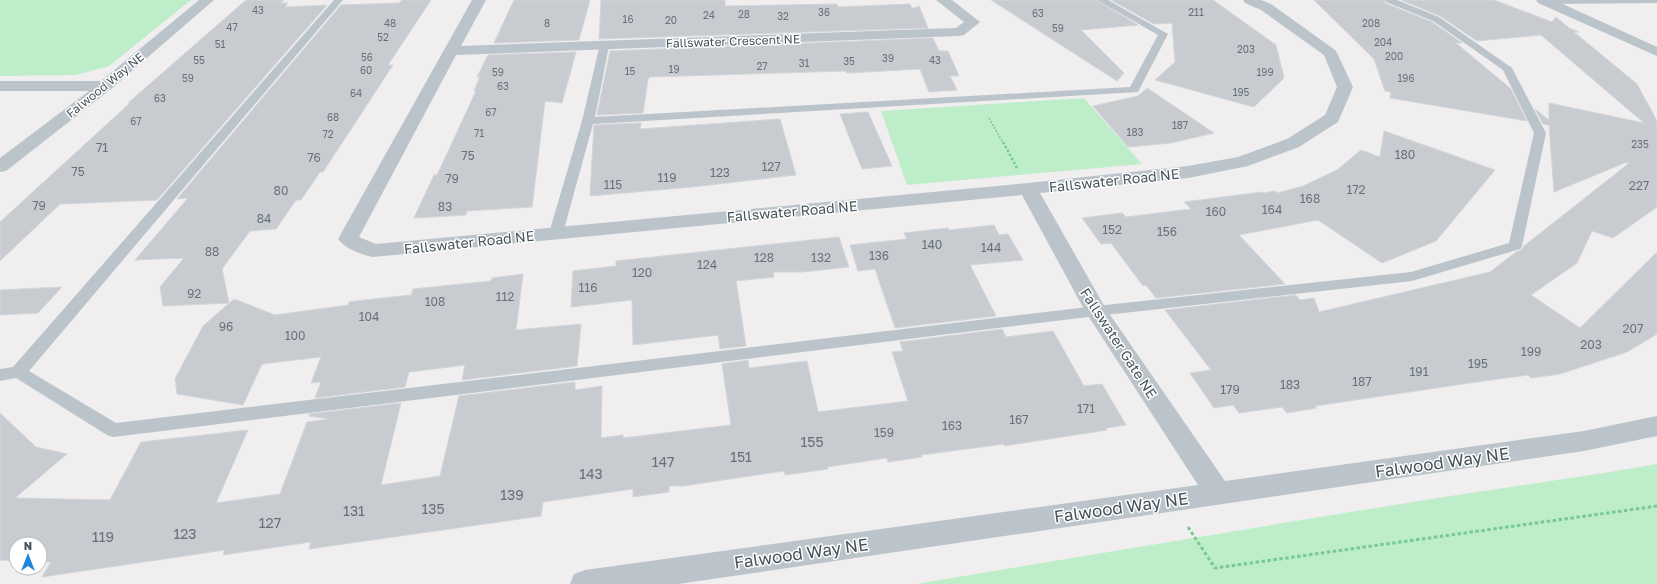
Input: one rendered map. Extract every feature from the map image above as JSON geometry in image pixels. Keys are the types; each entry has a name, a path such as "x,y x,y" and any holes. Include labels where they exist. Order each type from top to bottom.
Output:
{"street":[{"name":"Falwood Way NE","path":"0,167 105,86 208,0"},
{"name":"Fallswater Road NE","path":"479,0 348,239 373,251 1028,189 1188,172 1242,162 1293,143 1332,118 1345,87 1330,53 1266,7 1250,0"},
{"name":"Fallswater Crescent NE","path":"452,51 959,32 973,22 943,0"},
{"path":"1545,1 1657,52"},
{"path":"0,86 105,86"},
{"name":"Fallswater Gate NE","path":"1028,189 1096,311 1218,493"},
{"name":"Falwood Way NE","path":"585,584 1584,441 1657,426"}],"lane":[{"path":"0,375 18,372 339,0"},
{"path":"588,121 1134,90 1163,34 1101,0"},
{"path":"18,372 113,430 1096,311 1412,276 1515,246 1540,133 1507,68 1436,19 1389,0"},
{"path":"1545,1 1657,0"},
{"path":"556,233 588,121 604,46"}],"path":[{"path":"979,99 1028,189"},
{"path":"1170,500 1215,568 1657,506"}],"green space":[{"path":"0,0 191,0 109,66 76,75 0,76"},
{"path":"1084,98 1142,164 907,185 881,111"},
{"path":"1657,464 1657,584 916,584 1356,511"}],"building":[{"path":"246,0 284,0 280,3 288,3 285,7 327,5 157,200 60,204 0,261 0,222 130,103 128,103"},
{"path":"402,0 431,0 388,65 393,65 323,172 320,172 301,200 296,200 276,229 250,231 222,269 229,303 163,306 160,287 184,258 135,260 188,198 177,199 341,5 399,3"},
{"path":"514,0 590,0 579,40 494,43"},
{"path":"601,0 725,0 725,6 837,4 838,7 910,4 912,9 919,6 928,28 599,39"},
{"path":"991,0 1096,0 1138,25 1081,30 1124,73 1117,81"},
{"path":"1111,0 1213,0 1276,45 1284,78 1254,107 1155,80 1175,62 1172,23 1154,24"},
{"path":"1314,0 1384,0 1385,3 1432,22 1462,43 1456,43 1511,89 1527,121 1390,98 1391,92 1385,91 1374,59"},
{"path":"1401,0 1494,0 1552,22 1556,17 1569,28 1579,32 1574,32 1637,84 1657,121 1657,207 1613,238 1592,231 1577,263 1531,295 1580,328 1657,252 1657,334 1627,352 1560,374 1531,378 1528,375 1470,383 1315,406 1317,408 1287,413 1282,407 1239,413 1233,405 1214,408 1190,373 1211,370 1165,310 1296,295 1300,300 1314,298 1319,312 1490,272 1516,252 1521,250 1524,246 1628,164 1627,162 1554,192 1549,125 1543,124 1535,109 1549,120 1549,103 1644,123 1541,35 1477,41 1440,16"},
{"path":"933,38 939,51 948,51 959,76 950,76 957,90 929,92 920,69 847,73 846,71 650,77 648,79 643,113 597,115 610,51"},
{"path":"576,52 562,103 545,101 532,207 467,211 466,215 414,218 434,175 437,175 439,171 476,91 474,91 480,77 477,77 488,55"},
{"path":"1147,88 1214,133 1171,143 1128,147 1093,106 1138,96"},
{"path":"868,112 892,166 862,169 840,114"},
{"path":"780,119 796,175 692,187 590,196 594,125 641,123 640,129"},
{"path":"1384,131 1495,170 1436,241 1382,263 1318,220 1239,235 1285,284 1156,298 1146,285 1143,286 1111,243 1101,244 1082,218 1122,213 1126,217 1191,209 1184,202 1262,192 1275,191 1278,193 1303,186 1337,170 1361,150 1380,157"},
{"path":"994,225 999,235 1008,234 1023,260 970,265 996,316 895,328 875,269 858,271 850,245 907,239 904,233"},
{"path":"839,237 849,267 802,272 773,272 774,277 736,281 746,346 720,349 718,335 633,345 632,300 571,307 573,271 616,266 616,261"},
{"path":"523,274 516,330 581,324 577,366 462,380 465,365 409,372 405,387 315,398 321,382 311,383 321,357 262,364 243,405 177,394 175,379 203,326 234,299 275,315 348,305 349,302 411,295 413,289 491,281 492,278"},
{"path":"62,287 38,313 0,315 0,290"},
{"path":"1002,329 1006,337 1053,331 1084,386 1102,384 1126,425 1106,428 1107,430 1004,446 1004,444 921,455 922,457 888,462 887,458 785,475 784,471 683,486 669,486 669,492 633,497 633,489 543,502 541,516 309,549 311,542 223,555 225,550 42,577 48,576 48,567 51,562 48,562 48,536 8,536 8,560 0,560 0,413 36,447 67,454 15,498 110,500 141,442 248,430 216,503 280,494 307,422 330,419 309,416 309,414 401,403 381,485 440,476 459,396 575,382 575,390 602,386 601,438 623,435 623,438 731,425 722,364 748,360 749,368 807,361 818,412 908,401 892,352 903,351 900,342"}]}
